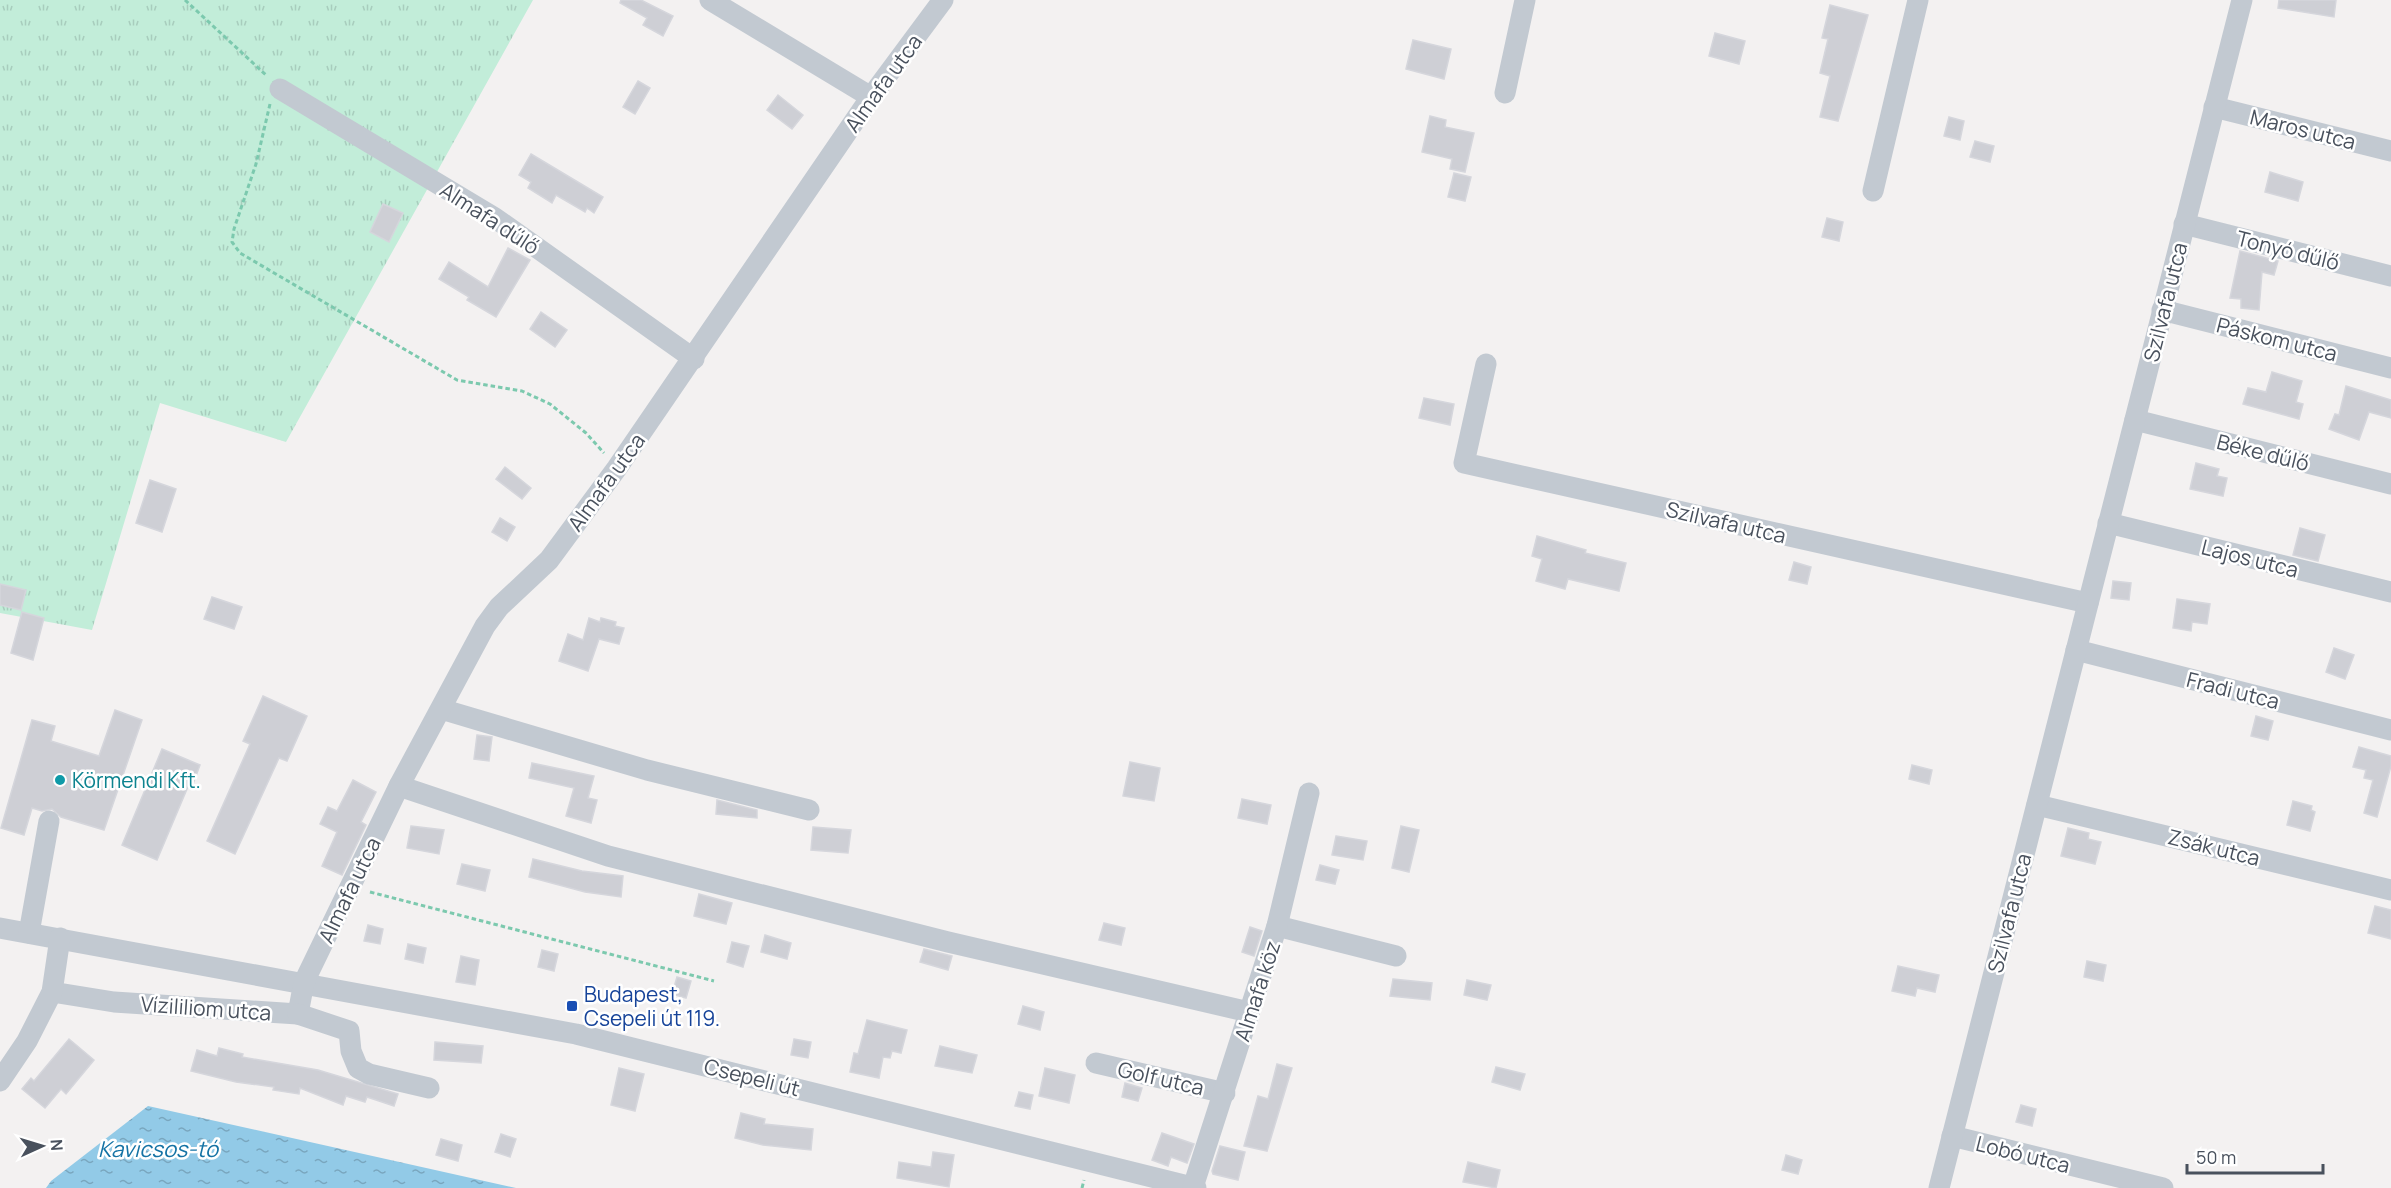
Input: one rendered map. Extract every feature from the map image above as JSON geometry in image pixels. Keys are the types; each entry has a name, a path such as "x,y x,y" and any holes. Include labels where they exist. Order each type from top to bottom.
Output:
{"street":[{"path":"710,0 871,97"},
{"name":"Almafa utca","path":"304,982 399,786 499,607 549,560 617,468 694,359 871,97 943,0"},
{"path":"1505,93 1525,0"},
{"path":"1873,191 1918,0"},
{"name":"Szilvafa utca","path":"1939,1188 2242,0"},
{"name":"Almafa dűlő","path":"280,89 495,218 694,359"},
{"name":"Maros utca","path":"2214,107 2391,150"},
{"name":"Tonyó dűlő","path":"2184,224 2391,276"},
{"name":"Páskom utca","path":"2162,310 2391,368"},
{"name":"Szilvafa utca","path":"1486,364 1464,463 2088,603"},
{"name":"Béke dűlő","path":"2135,420 2391,484"},
{"name":"Lajos utca","path":"2108,523 2391,592"},
{"name":"Fradi utca","path":"2076,650 2391,730"},
{"path":"441,708 647,770 809,810"},
{"path":"399,786 608,856 948,942 1249,1012"},
{"name":"Almafa köz","path":"1194,1188 1277,926 1309,793"},
{"name":"Zsák utca","path":"2037,805 2391,890"},
{"path":"29,933 49,820"},
{"path":"1277,926 1396,956"},
{"name":"Csepeli út","path":"0,928 304,982 576,1034 1194,1188"},
{"path":"0,1082 27,1041 52,992 60,938"},
{"name":"Vízililiom utca","path":"298,1014 304,982"},
{"name":"Vízililiom utca","path":"52,992 114,1002 298,1014 349,1031 351,1051 358,1068 369,1074 429,1088"},
{"name":"Golf utca","path":"1096,1063 1225,1093"},
{"name":"Lobó utca","path":"1952,1137 2163,1188"}],"path":[{"path":"185,0 280,89 267,109 256,164 234,229 232,242 240,253 457,380 522,391 550,404 586,433 617,468"},
{"path":"350,887 714,981"}],"green space":[{"path":"0,0 533,0 286,442 160,403 92,630 0,613"}],"water":[{"name":"Kavicsos-tó","path":"148,1106 516,1188 46,1188 51,1181"}],"building":[{"path":"621,0 641,0 673,16 663,36 643,25 647,18 620,3"},
{"path":"2279,0 2336,0 2334,17 2278,8"},
{"path":"1830,5 1868,15 1838,121 1820,117 1830,76 1820,73 1828,39 1822,38"},
{"path":"1715,33 1745,41 1739,64 1709,56"},
{"path":"1413,40 1451,49 1444,79 1406,69"},
{"path":"638,81 650,88 635,114 623,107"},
{"path":"778,95 803,115 792,129 767,110"},
{"path":"1430,116 1446,120 1445,127 1474,133 1465,172 1450,169 1452,159 1422,152"},
{"path":"1949,117 1964,121 1960,140 1944,136"},
{"path":"1975,141 1994,146 1990,162 1970,157"},
{"path":"531,154 603,197 594,213 587,208 585,212 556,195 552,203 528,188 531,182 519,175"},
{"path":"2270,172 2303,182 2298,201 2265,192"},
{"path":"1454,173 1471,177 1465,201 1448,197"},
{"path":"383,204 403,213 389,242 370,232"},
{"path":"1827,218 1843,222 1839,241 1822,237"},
{"path":"508,248 530,260 496,317 467,300 469,297 439,279 449,262 488,287"},
{"path":"2240,251 2278,261 2274,275 2262,272 2259,310 2241,308 2241,299 2230,298"},
{"path":"541,312 567,330 555,347 530,329"},
{"path":"2272,372 2302,381 2296,402 2303,404 2299,419 2243,404 2248,388 2266,392"},
{"path":"2346,386 2391,400 2391,418 2369,412 2359,440 2329,429 2335,414 2339,415"},
{"path":"1424,398 1454,404 1450,425 1419,418"},
{"path":"2196,463 2219,469 2217,476 2227,478 2223,496 2190,489"},
{"path":"505,467 531,488 522,499 496,479"},
{"path":"150,480 176,489 162,532 136,523"},
{"path":"500,518 515,527 507,541 492,532"},
{"path":"2300,528 2325,535 2318,561 2293,555"},
{"path":"1537,536 1586,550 1585,553 1626,563 1619,591 1568,579 1565,589 1536,581 1542,559 1532,556"},
{"path":"1794,562 1811,567 1807,584 1789,580"},
{"path":"2113,581 2131,583 2129,600 2111,598"},
{"path":"0,584 26,590 21,610 0,605"},
{"path":"212,597 242,607 234,629 204,619"},
{"path":"2177,599 2210,604 2207,624 2192,622 2191,631 2173,628"},
{"path":"22,612 44,618 33,660 11,653"},
{"path":"589,618 600,622 601,618 616,622 615,626 624,628 619,644 599,639 588,671 559,661 568,634 583,640"},
{"path":"2334,648 2354,655 2345,679 2326,672"},
{"path":"263,696 307,716 287,761 279,758 235,854 207,841 250,744 243,741"},
{"path":"115,710 142,720 104,830 61,817 52,809 42,811 32,808 24,835 1,828 32,720 55,726 51,741 99,756"},
{"path":"2256,716 2273,721 2268,740 2251,736"},
{"path":"477,735 492,737 489,761 474,759"},
{"path":"2359,747 2391,756 2391,766 2377,817 2364,813 2373,780 2364,778 2366,770 2353,767"},
{"path":"162,749 200,765 193,784 190,782 157,860 122,845"},
{"path":"1130,762 1160,768 1154,801 1123,796"},
{"path":"532,763 594,776 588,798 597,800 591,823 566,816 574,788 529,778"},
{"path":"1912,765 1932,770 1929,784 1909,779"},
{"path":"353,780 376,792 361,822 366,825 342,875 322,866 337,832 320,824 328,807 337,811"},
{"path":"1242,799 1271,805 1267,824 1238,818"},
{"path":"717,800 757,810 757,818 716,814"},
{"path":"2293,801 2312,806 2311,810 2315,812 2310,831 2287,825"},
{"path":"411,826 444,830 439,854 407,848"},
{"path":"1401,826 1419,830 1409,872 1392,868"},
{"path":"813,827 851,830 848,853 811,850"},
{"path":"2068,828 2089,833 2088,839 2101,842 2095,864 2061,856"},
{"path":"1336,836 1367,841 1363,860 1332,855"},
{"path":"533,859 582,871 623,876 621,897 585,892 529,877"},
{"path":"462,864 490,870 485,891 457,884"},
{"path":"1320,865 1339,870 1335,884 1316,880"},
{"path":"699,894 732,903 726,924 694,916"},
{"path":"2375,906 2391,910 2391,939 2368,933"},
{"path":"1104,923 1125,928 1121,945 1099,940"},
{"path":"368,925 383,929 380,944 364,941"},
{"path":"1250,927 1262,931 1254,956 1242,952"},
{"path":"765,935 791,943 787,959 761,952"},
{"path":"732,942 749,946 743,967 727,962"},
{"path":"408,944 426,948 423,963 405,959"},
{"path":"924,949 952,956 948,970 920,962"},
{"path":"542,950 558,954 554,971 538,967"},
{"path":"461,956 479,960 475,985 456,982"},
{"path":"2087,961 2106,965 2103,981 2084,977"},
{"path":"1898,966 1939,975 1935,992 1917,988 1915,996 1892,991"},
{"path":"677,977 691,981 686,998 672,994"},
{"path":"1393,979 1432,983 1430,1000 1390,996"},
{"path":"1467,980 1491,985 1487,1000 1464,995"},
{"path":"1023,1006 1044,1012 1040,1030 1018,1024"},
{"path":"867,1020 907,1030 901,1053 892,1051 890,1058 883,1057 879,1078 850,1072 854,1053 858,1054"},
{"path":"69,1039 94,1060 66,1094 61,1089 45,1108 22,1089 31,1078 34,1081"},
{"path":"794,1039 811,1042 808,1058 791,1055"},
{"path":"435,1042 483,1046 481,1063 434,1060"},
{"path":"940,1046 977,1055 972,1073 935,1066"},
{"path":"219,1048 243,1054 242,1057 318,1070 398,1094 394,1106 367,1097 365,1102 346,1096 343,1105 300,1088 299,1094 273,1090 274,1087 236,1082 191,1071 197,1050 217,1056"},
{"path":"1277,1064 1292,1068 1267,1151 1244,1146 1258,1096 1268,1099"},
{"path":"1496,1067 1525,1074 1520,1090 1492,1082"},
{"path":"619,1068 644,1074 635,1111 611,1105"},
{"path":"1045,1068 1075,1075 1069,1103 1039,1096"},
{"path":"1125,1083 1142,1088 1138,1101 1122,1097"},
{"path":"1019,1092 1033,1095 1030,1109 1015,1106"},
{"path":"2021,1105 2036,1109 2032,1126 2016,1122"},
{"path":"741,1113 765,1119 764,1124 813,1129 811,1150 763,1145 735,1138"},
{"path":"1162,1133 1194,1144 1187,1163 1171,1157 1168,1166 1152,1160"},
{"path":"501,1134 516,1139 510,1157 495,1152"},
{"path":"441,1139 462,1145 458,1161 436,1155"},
{"path":"1220,1146 1245,1152 1238,1180 1213,1174"},
{"path":"933,1152 954,1155 949,1187 897,1178 899,1162 931,1167"},
{"path":"1786,1155 1802,1160 1798,1174 1782,1170"},
{"path":"1468,1162 1500,1170 1496,1188 1463,1182"}],"place":[{"name":"Körmendi Kft.","path":"60,780"},
{"name":"Budapest, Csepeli út 119.","path":"572,1006"}]}
